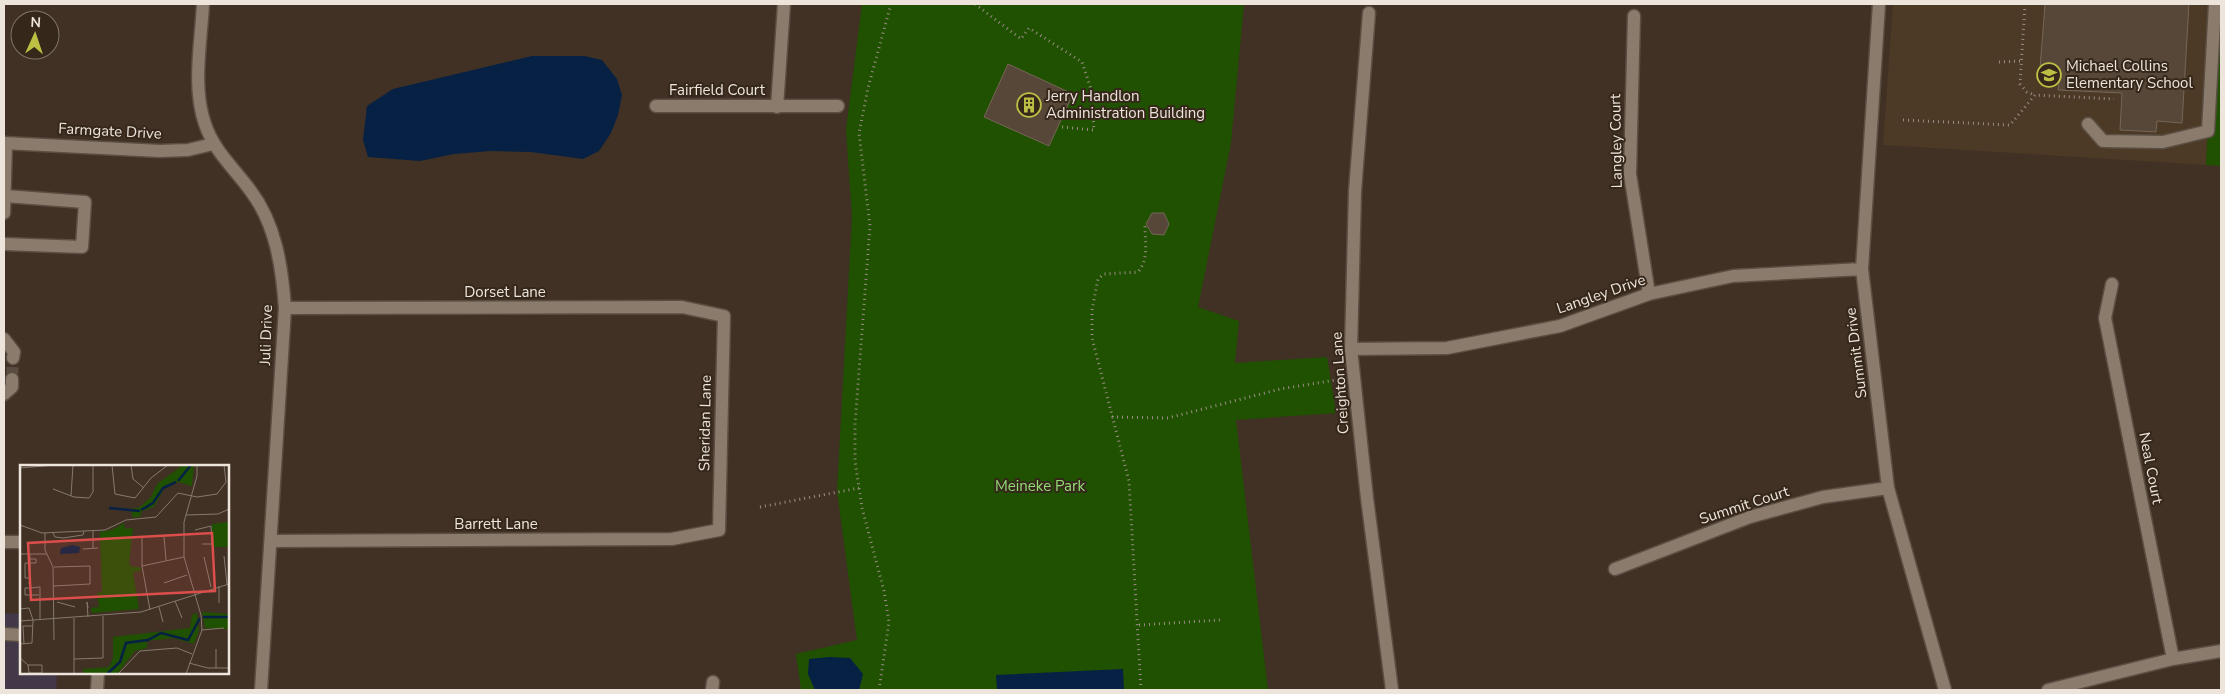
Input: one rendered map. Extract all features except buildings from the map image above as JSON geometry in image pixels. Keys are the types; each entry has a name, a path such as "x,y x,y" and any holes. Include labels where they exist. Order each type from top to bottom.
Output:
{"street":[{"name":"Juli Drive","path":"203,4 198,97 213,144 252,192 268,220 277,248 285,308 261,690"},
{"name":"Fairfield Court","path":"777,107 784,4"},
{"name":"Summit Drive","path":"1879,4 1862,270 1888,488 1946,690"},
{"path":"2088,124 2103,141 2163,142 2208,132 2215,4"},
{"name":"Creighton Lane","path":"1369,13 1355,191 1351,349 1367,498 1392,690"},
{"name":"Langley Court","path":"1634,16 1630,174 1649,294"},
{"name":"Fairfield Court","path":"656,106 838,106"},
{"name":"Farmgate Drive","path":"5,143 160,151 188,150 213,144"},
{"path":"4,213 5,143"},
{"path":"4,244 82,247 85,202 5,196"},
{"name":"Langley Drive","path":"1351,349 1447,348 1560,326 1649,294 1733,276 1862,270"},
{"name":"Neal Court","path":"2112,284 2105,318 2173,659"},
{"name":"Dorset Lane","path":"285,308 682,307 724,316"},
{"name":"Sheridan Lane","path":"719,530 724,316"},
{"path":"4,339 14,352 13,358"},
{"path":"4,394 12,387 12,379"},
{"name":"Summit Court","path":"1615,568 1750,517 1823,497 1888,488"},
{"name":"Barrett Lane","path":"271,541 672,539 719,530"},
{"path":"4,542 20,542"},
{"path":"4,634 20,635"},
{"path":"2048,690 2173,659 2221,651"},
{"path":"97,690 98,674"}],"path":[{"path":"879,690 890,622 884,590 862,508 855,461 855,424 870,226 859,133 868,88 891,4"},
{"path":"975,4 1021,39 1029,28 1082,62 1091,89 1094,130 1062,127"},
{"path":"2025,4 2020,84 2027,92 2035,95 2114,98"},
{"path":"1999,62 2021,61"},
{"path":"1903,120 2010,125 2035,95"},
{"path":"1141,690 1139,625 1129,480 1092,338 1092,310 1098,279 1104,274 1138,272 1144,265 1146,250 1145,226"},
{"path":"1112,417 1168,418 1280,389 1336,380"},
{"path":"760,508 859,488"},
{"path":"1139,625 1220,620"}],"shaded area":[{"name":"Michael Collins Elementary School","path":"1893,4 2214,4 2206,165 1883,145"},
{"path":"4,613 20,614 20,674 57,674 56,690 4,690"}],"green space":[{"name":"Meineke Park","path":"862,4 1244,4 1231,143 1198,307 1239,321 1235,363 1327,357 1336,413 1236,420 1268,690 801,690 796,654 857,640 837,491 852,217 846,130"},
{"path":"2214,4 2221,4 2221,166 2206,165"}],"water":[{"path":"532,56 584,56 602,60 617,79 622,95 618,115 611,133 599,151 583,159 531,152 490,151 454,154 420,161 368,157 363,140 367,106 393,89"},
{"path":"829,657 850,658 863,674 859,690 815,690 808,674 809,659"},
{"path":"1123,669 1124,690 997,690 996,675"}],"tunnel":[{"path":"12,379 13,358"}],"place":[{"name":"Michael Collins Elementary School","path":"2049,75"},
{"name":"Jerry Handlon Administration Building","path":"1029,105"}]}
